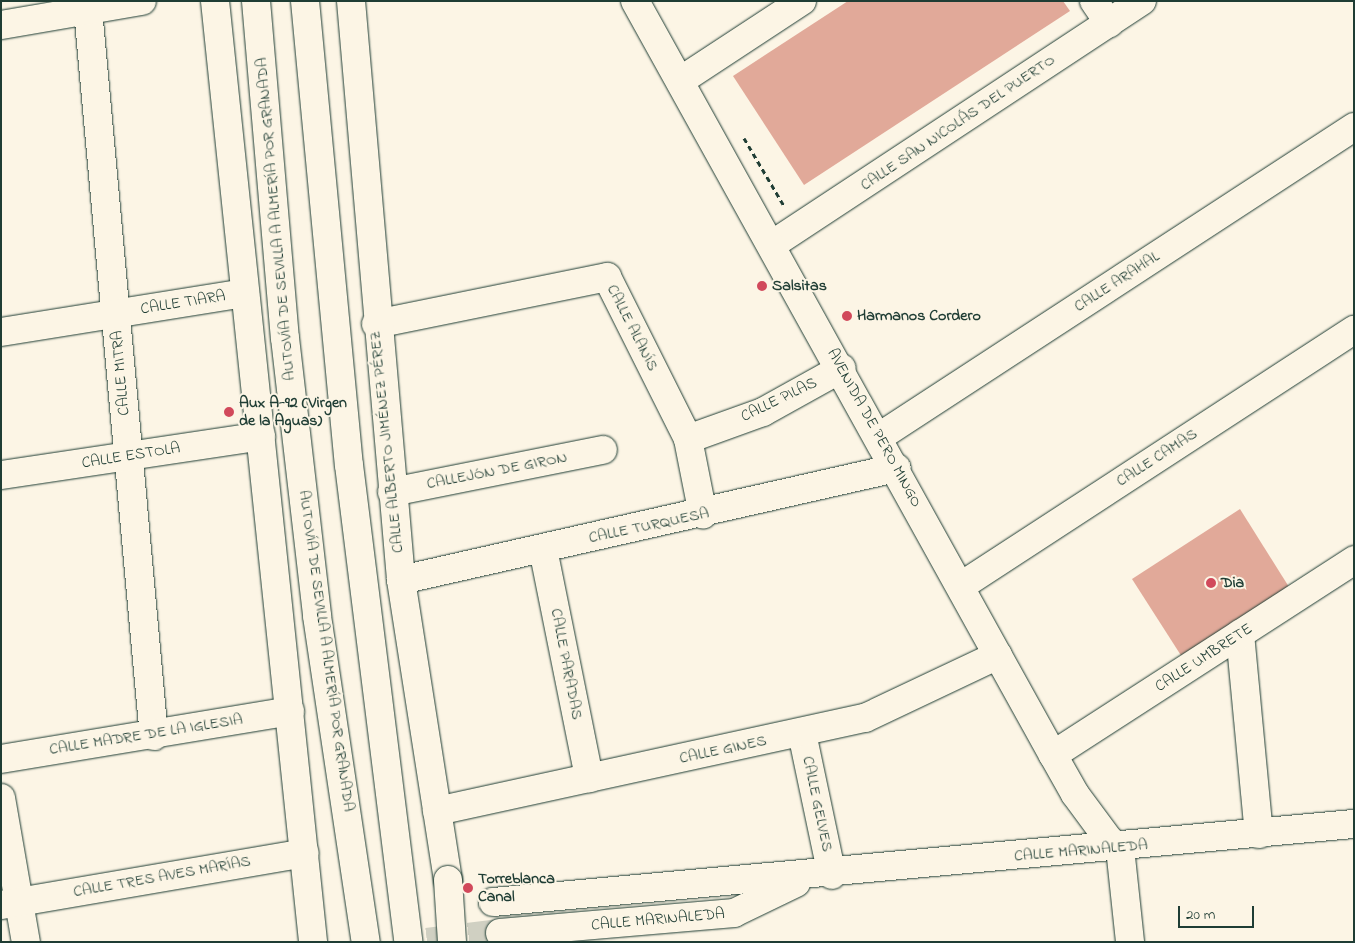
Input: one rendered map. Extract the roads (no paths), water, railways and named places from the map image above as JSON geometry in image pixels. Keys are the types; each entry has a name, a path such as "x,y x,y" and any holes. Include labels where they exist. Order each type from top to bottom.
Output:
{"main road":[{"path":"1,25 142,1"},
{"path":"215,1 313,942"},
{"name":"AUTOVÍA DE SEVILLA A ALMERÍA POR GRANADA","path":"256,1 285,338 317,616 360,887 366,942"},
{"path":"305,1 350,465 408,942"},
{"name":"CALLE ALBERTO JIMÉNEZ PÉREZ","path":"351,1 376,324 401,580 448,880 452,942"},
{"name":"AVENIDA DE PERO MINGO","path":"635,1 842,368 1052,755 1075,794 1109,840 1120,848"},
{"path":"680,81 802,1"},
{"name":"CALLE SAN NICOLÁS DEL PUERTO","path":"773,244 1102,12 1142,1"},
{"name":"CALLE MITRA","path":"88,10 154,736"},
{"name":"CALLE ARAHAL","path":"879,437 1354,127"},
{"name":"CALLE ALANÍS","path":"376,324 606,278 688,439 703,515"},
{"name":"CALLE TIARA","path":"1,332 245,293"},
{"name":"CALLE CAMAS","path":"960,586 1354,330"},
{"name":"CALLE PILAS","path":"688,439 763,412 842,368"},
{"name":"CALLE ESTOLA","path":"1,475 261,436"},
{"name":"CALLEJÓN DE GIRON","path":"392,492 603,450"},
{"name":"CALLE TURQUESA","path":"401,580 703,515 896,468"},
{"name":"CALLE PARADAS","path":"543,549 589,778"},
{"name":"CALLE UMBRETE","path":"1052,755 1354,560"},
{"path":"1240,634 1259,834"},
{"name":"CALLE GINES","path":"437,811 802,734 865,718 998,655"},
{"name":"CALLE MADRE DE LA IGLESIA","path":"1,758 154,736 290,711"},
{"name":"CALLE GELVES","path":"802,734 820,876"},
{"path":"1,798 10,903 26,942"},
{"name":"CALLE MARINALEDA","path":"493,902 820,876 1354,824"},
{"path":"1120,848 1130,942"},
{"name":"CALLE TRES AVES MARÍAS","path":"10,903 305,853"},
{"name":"CALLE MARINALEDA","path":"500,933 734,913 820,876"}],"tunnel":[{"path":"427,942 500,933"}],"place":[{"name":"Salsitas","path":"762,286"},
{"name":"Harmanos Cordero","path":"847,316"},
{"name":"Aux A-92 (Virgen de la Aguas)","path":"229,412"},
{"name":"Dia","path":"1211,583"},
{"name":"Torreblanca Canal","path":"468,888"}]}
